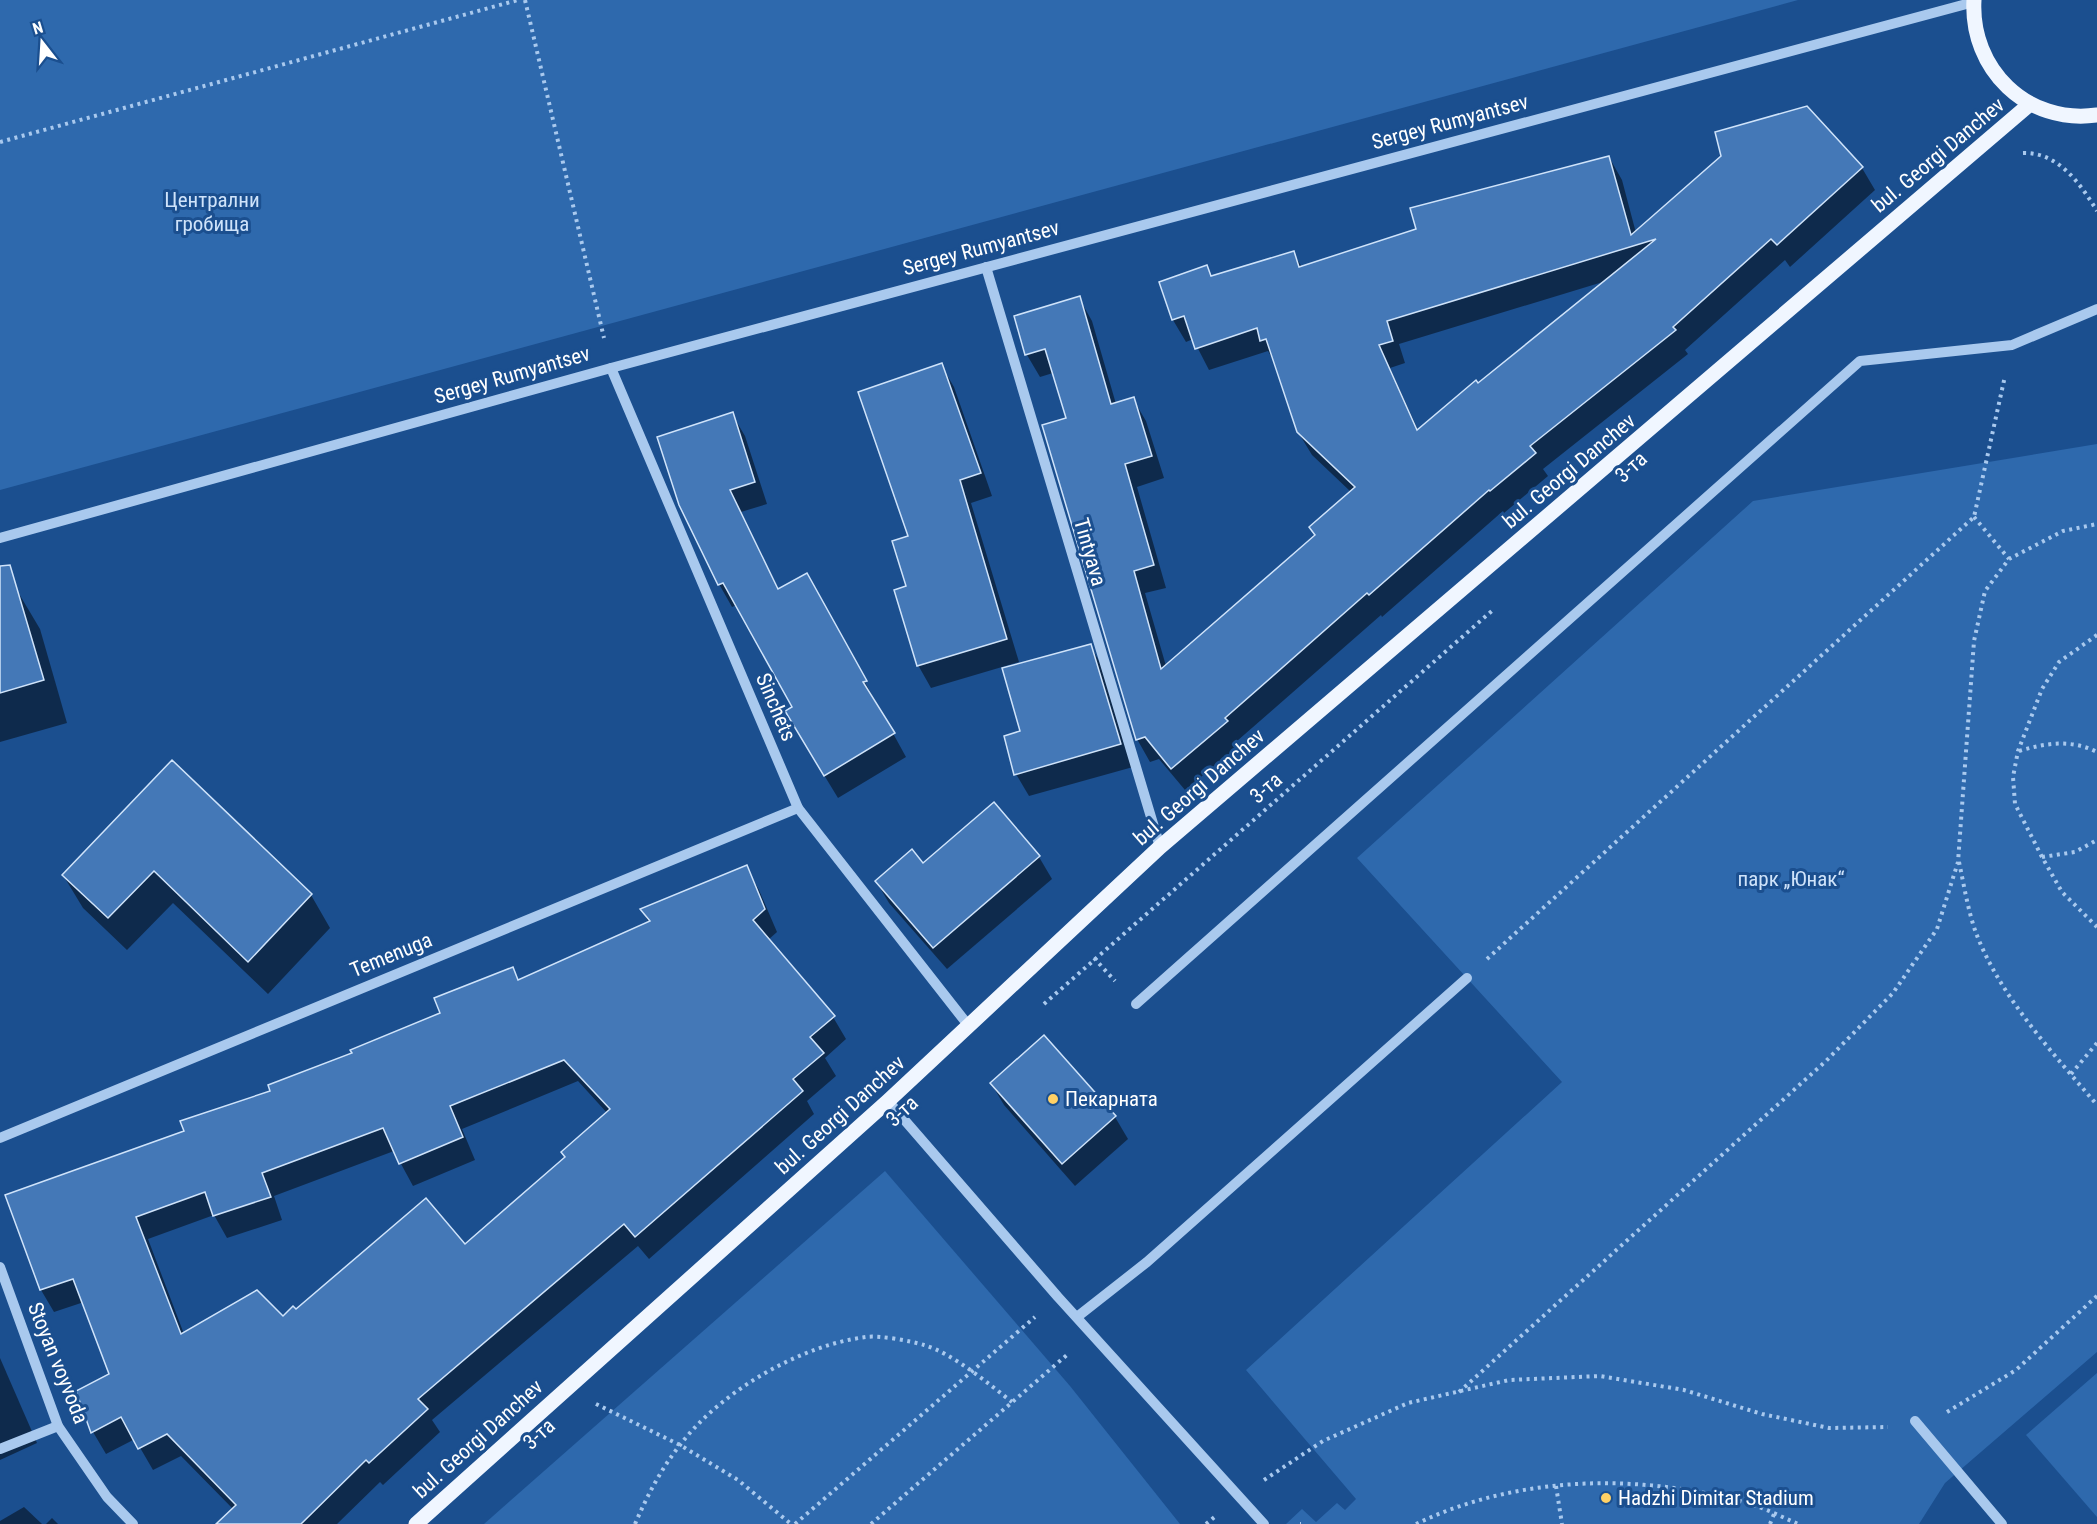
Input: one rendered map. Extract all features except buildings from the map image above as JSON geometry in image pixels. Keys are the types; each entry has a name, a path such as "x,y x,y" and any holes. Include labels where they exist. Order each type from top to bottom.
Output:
{"main road":[{"path":"1974,1 1977,37 1991,70 2002,83 2030,105 2059,115 2097,115"},
{"name":"bul. Georgi Danchev","path":"416,1524 888,1101 968,1024 1160,848 2030,105"}],"street":[{"name":"Sergey Rumyantsev","path":"0,538 611,368 1974,1"},
{"name":"Tintyava","path":"986,267 1160,848"},
{"path":"1136,1004 1860,362 2012,345 2097,309"},
{"name":"Sinchets","path":"611,368 798,808 968,1024"},
{"name":"Temenuga","path":"0,1138 798,808"},
{"path":"1077,1317 1147,1262 1467,978"},
{"path":"888,1101 1058,1297 1264,1524"},
{"name":"Stoyan voyvoda","path":"0,1267 58,1426 107,1497 133,1524"},
{"path":"1915,1422 2002,1524"},
{"path":"0,1449 58,1426"}],"path":[{"path":"0,142 518,0"},
{"path":"525,0 611,368"},
{"path":"2015,153 2034,153 2062,165 2086,193 2097,211"},
{"path":"1467,978 1974,517 2012,345"},
{"path":"1974,517 2009,560"},
{"path":"1459,1392 1826,1061 1893,993 1937,929 1958,862 1974,641 1984,591 2009,560 2063,531 2097,524"},
{"name":"3-та","path":"1036,1010 1500,603"},
{"path":"2097,635 2059,662 2042,689 2018,751 2013,777 2015,804 2042,857 2062,892 2097,927"},
{"path":"2018,751 2045,743 2066,743 2085,746 2097,752"},
{"path":"2042,857 2075,852 2097,840"},
{"path":"1958,862 1976,932 1997,977 2097,1105"},
{"path":"1069,931 1136,1004"},
{"path":"2071,1074 2097,1043"},
{"path":"1238,1496 1323,1442 1408,1403 1509,1380 1600,1376 1684,1390 1762,1414 1829,1428 1887,1428 1915,1422 1945,1413 2016,1370 2097,1296"},
{"path":"565,1390 680,1444 738,1480 793,1524 1058,1297"},
{"path":"871,1524 1091,1334"},
{"path":"634,1524 649,1490 680,1444 703,1419 752,1380 814,1349 867,1336 926,1345 973,1371 1012,1402"},
{"path":"595,1404 604,1396"},
{"path":"1416,1524 1483,1498 1536,1487 1605,1483 1684,1489 1749,1504 1798,1524"},
{"path":"1556,1486 1562,1524"},
{"path":"1770,1524 1774,1514"}],"green space":[{"name":"Централни гробища","path":"0,0 1798,0 0,490"},
{"name":"парк „Юнак“","path":"2097,444 2097,1352 1945,1483 1919,1524 1286,1524 1302,1509 1316,1522 1337,1503 1345,1510 1356,1499 1246,1370 1562,1082 1357,858 1753,501"},
{"path":"885,1171 1070,1386 1180,1524 484,1524"},
{"path":"2097,1373 2097,1517 2026,1435"}],"place":[{"name":"Пекарната","path":"1053,1099"},
{"name":"Hadzhi Dimitar Stadium","path":"1606,1498"}]}
